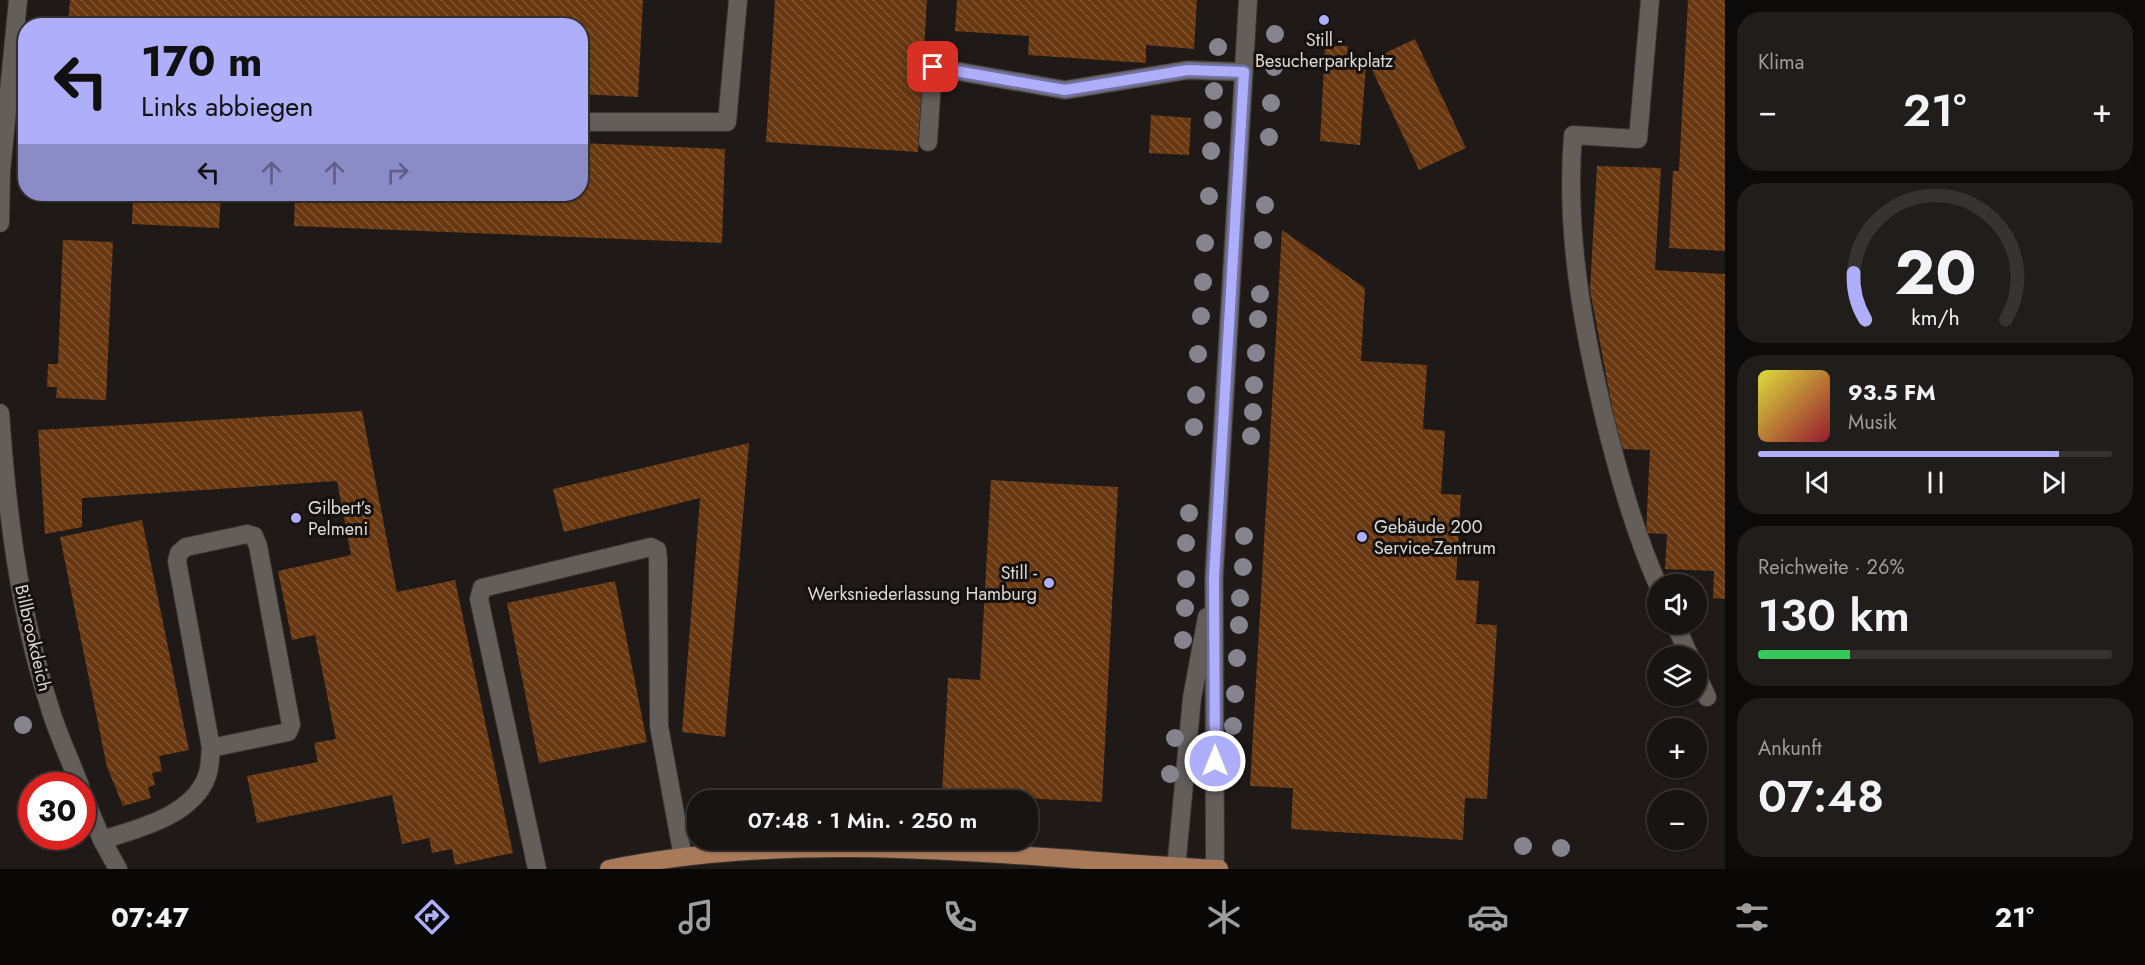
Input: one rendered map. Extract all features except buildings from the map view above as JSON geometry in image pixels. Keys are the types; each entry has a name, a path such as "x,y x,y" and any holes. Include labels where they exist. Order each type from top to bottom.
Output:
{"main road":[{"path":"609,869 683,857 784,849 873,849 1216,869"}],"street":[{"path":"0,223 18,75 18,0"},
{"path":"588,122 727,122 738,0"},
{"path":"1216,869 1214,577 1248,0"},
{"path":"1650,0 1638,139 1573,135 1571,164 1578,289 1590,357 1622,488 1654,574"},
{"path":"928,142 933,67 1065,90 1188,70 1244,72"},
{"name":"Billbrookdeich","path":"0,413 5,490 15,563 33,649 50,708 75,772"},
{"path":"102,840 149,825 189,802 207,777 211,748 177,561 179,553 186,547 247,534 254,536 258,546 291,725 288,732 211,748"},
{"path":"537,869 479,599 482,588 651,547 657,550 658,559 659,726 683,857"},
{"path":"1176,868 1192,698 1214,577"},
{"path":"96,826 118,869"}],"place":[{"name":"Still - Besucherparkplatz","path":"1324,20"},
{"name":"Gilbert’s Pelmeni","path":"296,518"},
{"name":"Gebäude 200 Service-Zentrum","path":"1362,537"},
{"name":"Still - Werksniederlassung Hamburg","path":"1049,583"}],"route":[{"path":"933,67 1065,90 1188,70 1244,72 1222,481 1214,577 1215,761"}]}
